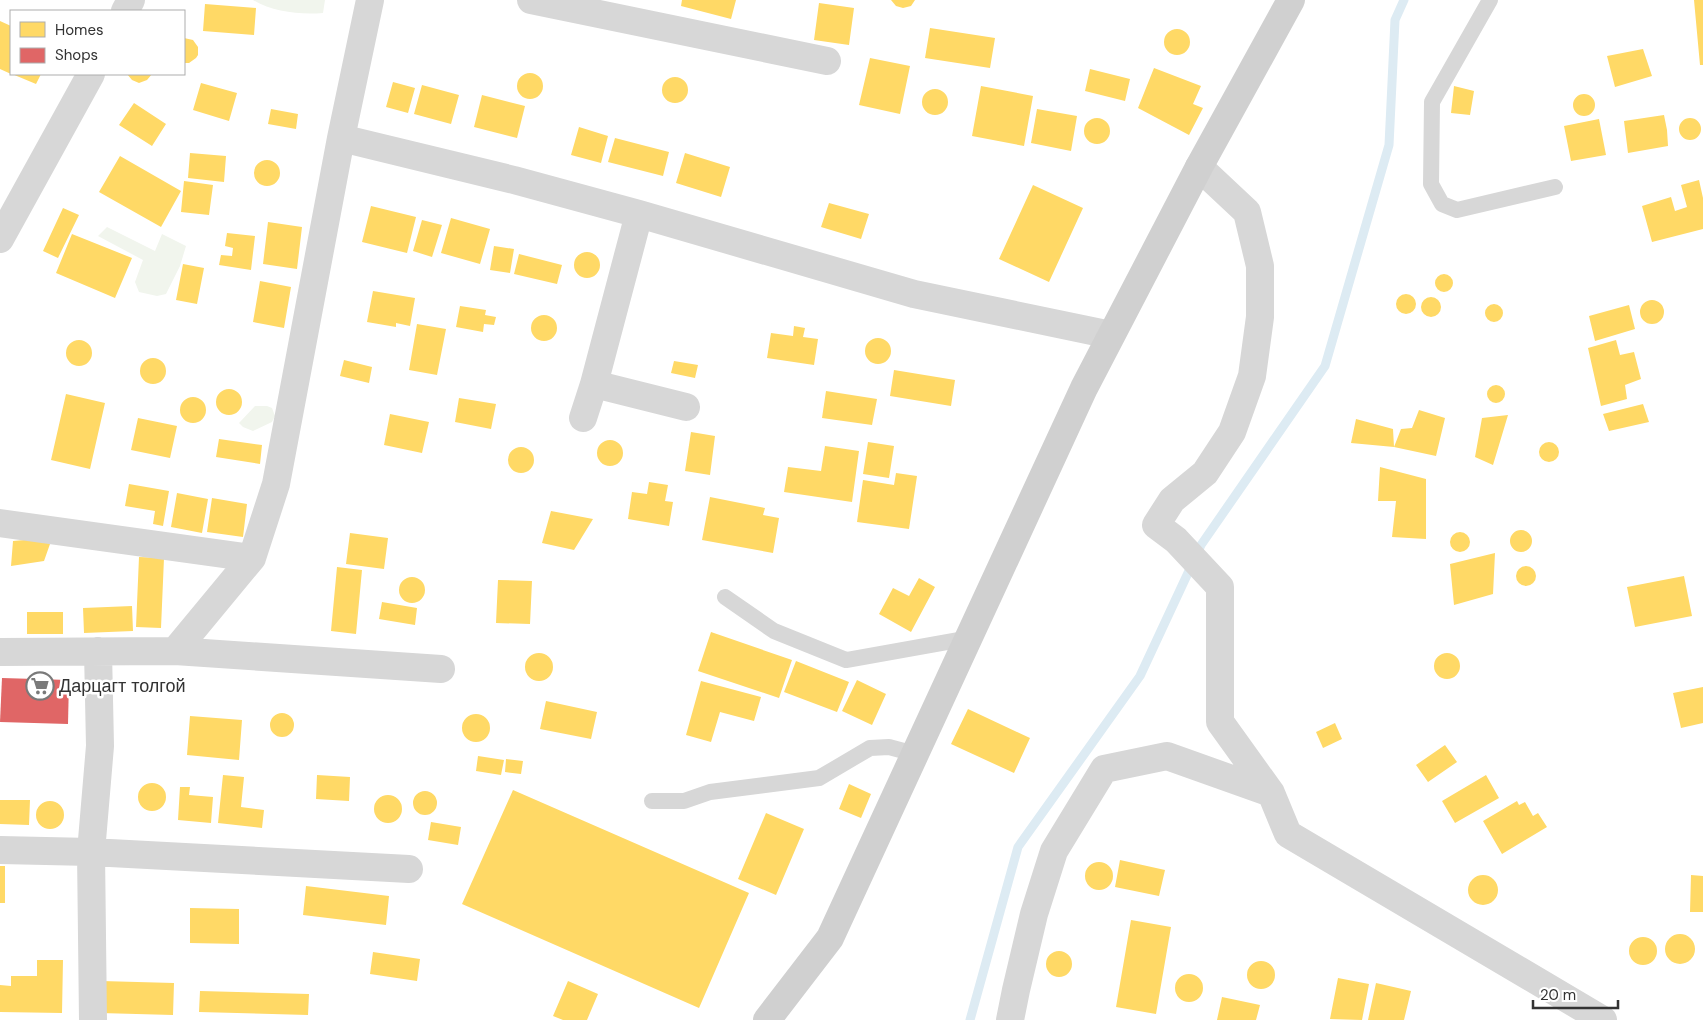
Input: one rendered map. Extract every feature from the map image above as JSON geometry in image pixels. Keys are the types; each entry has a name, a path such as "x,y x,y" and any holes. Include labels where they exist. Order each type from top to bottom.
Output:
{"street":[{"path":"175,650 252,558 276,484 341,138 370,0"},
{"path":"531,0 826,61"},
{"path":"766,1020 830,938 1084,388 1200,167 1291,0"},
{"path":"0,239 90,75"},
{"path":"341,138 514,180 639,214 914,294 1111,334"},
{"path":"1200,167 1247,212 1260,266 1260,317 1252,376 1232,432 1205,473 1172,500 1156,525 1176,540 1220,587 1220,722 1271,793 1288,834 1603,1020"},
{"path":"583,418 594,384 639,214"},
{"path":"594,384 686,407"},
{"path":"0,523 252,558"},
{"path":"0,652 175,650 441,669"},
{"path":"93,1020 91,852 100,746 98,651"},
{"path":"1010,1020 1034,914 1054,851 1104,769 1167,756 1271,793"},
{"path":"0,850 91,852 409,869"}],"lane":[{"path":"1490,0 1432,102 1431,184 1442,204 1457,210 1555,187"},
{"path":"725,596 774,631 846,660 969,638"},
{"path":"652,801 684,801 710,792 820,778 870,748 888,747 915,754"}],"shaded area":[{"path":"253,0 325,0 323,13 314,14 278,10"},
{"path":"107,227 155,251 162,234 186,246 180,266 166,294 157,296 139,292 135,282 143,260 98,236"},
{"path":"255,406 272,408 275,416 272,422 253,431 239,423"}],"building: Homes":[{"path":"682,0 736,0 731,19 681,6"},
{"path":"891,0 915,0 911,6 903,8 896,6"},
{"path":"1694,0 1703,0 1703,65 1700,65"},
{"path":"819,3 854,8 849,45 814,40"},
{"path":"205,4 256,8 254,35 203,31"},
{"path":"0,21 10,26 10,74 0,69"},
{"path":"930,28 995,38 990,68 925,58"},
{"path":"1177,29 1186,33 1190,42 1186,51 1177,55 1168,51 1164,42 1168,33"},
{"path":"185,38 193,40 198,47 198,55 189,63 185,63"},
{"path":"1643,49 1652,76 1615,87 1607,56"},
{"path":"870,58 910,66 900,114 859,105"},
{"path":"1154,68 1201,86 1193,104 1203,108 1189,135 1138,108"},
{"path":"1090,69 1130,79 1125,101 1085,91"},
{"path":"530,73 539,77 543,86 539,95 530,99 521,95 517,86 521,77"},
{"path":"14,75 40,75 36,84"},
{"path":"128,75 151,75 147,80 139,83 132,80"},
{"path":"675,77 684,81 688,90 684,99 675,103 666,99 662,90 666,81"},
{"path":"393,82 415,88 408,113 386,107"},
{"path":"201,83 237,93 229,121 193,110"},
{"path":"422,85 459,95 451,124 414,114"},
{"path":"981,86 1033,96 1024,146 972,136"},
{"path":"1454,86 1474,91 1470,115 1451,113"},
{"path":"935,89 944,93 948,102 944,111 935,115 926,111 922,102 926,93"},
{"path":"1580,94 1588,94 1595,101 1595,109 1588,116 1580,116 1573,109 1573,101"},
{"path":"482,95 525,106 517,138 474,127"},
{"path":"134,103 166,124 152,146 119,125"},
{"path":"271,109 298,114 296,129 268,124"},
{"path":"1037,109 1077,116 1071,151 1031,143"},
{"path":"1664,115 1668,146 1628,153 1624,121"},
{"path":"1097,118 1106,122 1110,131 1106,140 1097,144 1088,140 1084,131 1088,122"},
{"path":"1690,118 1698,121 1701,129 1698,137 1690,140 1682,137 1679,129 1682,121"},
{"path":"1599,119 1606,155 1571,161 1564,126"},
{"path":"579,127 608,136 601,163 571,155"},
{"path":"615,138 669,152 663,176 608,162"},
{"path":"190,153 226,156 224,182 188,178"},
{"path":"685,153 730,167 721,197 676,183"},
{"path":"120,156 181,191 161,227 99,192"},
{"path":"267,160 276,164 280,173 276,182 267,186 258,182 254,173 258,164"},
{"path":"1699,180 1703,198 1703,229 1652,242 1642,206 1671,197 1675,211 1687,207 1681,185"},
{"path":"184,181 213,185 209,215 181,212"},
{"path":"1033,185 1083,208 1049,282 999,259"},
{"path":"829,203 869,214 861,239 821,227"},
{"path":"371,206 416,217 407,253 362,242"},
{"path":"63,208 79,215 58,258 43,251"},
{"path":"451,218 490,229 480,264 441,253"},
{"path":"422,220 442,225 432,257 413,251"},
{"path":"268,222 302,227 297,269 263,264"},
{"path":"227,233 255,236 251,270 219,265 221,255 232,256 233,248 225,246"},
{"path":"72,234 132,258 115,298 56,273"},
{"path":"494,246 514,249 510,273 490,270"},
{"path":"587,252 596,256 600,265 596,274 587,278 578,274 574,265 578,256"},
{"path":"519,254 562,265 557,284 514,274"},
{"path":"183,264 204,268 197,304 176,300"},
{"path":"1440,274 1448,274 1453,279 1451,290 1440,292 1435,287 1435,279"},
{"path":"260,281 291,287 284,328 253,322"},
{"path":"373,291 415,298 410,326 396,323 396,327 367,322"},
{"path":"1402,294 1410,294 1416,300 1416,308 1410,314 1402,314 1396,308 1396,300"},
{"path":"1431,297 1438,300 1441,307 1438,314 1431,317 1424,314 1421,307 1424,300"},
{"path":"1652,300 1657,301 1663,307 1663,317 1657,323 1652,324 1647,323 1641,317 1640,312 1641,307 1647,301"},
{"path":"1490,304 1498,304 1503,309 1501,320 1490,322 1485,317 1485,309"},
{"path":"1629,305 1635,329 1595,341 1589,316"},
{"path":"460,306 486,310 485,315 496,317 494,325 484,324 483,332 456,327"},
{"path":"544,315 553,319 557,328 553,337 544,341 535,337 531,328 535,319"},
{"path":"417,324 446,329 437,375 409,370"},
{"path":"794,326 805,328 803,337 818,339 814,365 767,358 771,333 793,336"},
{"path":"878,338 887,342 891,351 887,360 878,364 869,360 865,351 869,342"},
{"path":"79,340 88,344 92,353 88,362 79,366 70,362 66,353 70,344"},
{"path":"1616,340 1620,355 1634,352 1641,379 1625,385 1627,399 1601,406 1588,348"},
{"path":"153,358 162,362 166,371 162,380 153,384 144,380 140,371 144,362"},
{"path":"344,360 372,367 369,383 340,376"},
{"path":"674,361 698,365 695,378 671,373"},
{"path":"894,370 955,380 951,406 890,396"},
{"path":"1496,385 1502,388 1505,394 1502,400 1496,403 1490,400 1487,394 1490,388"},
{"path":"229,389 238,393 242,402 238,411 229,415 220,411 216,402 220,393"},
{"path":"826,391 877,399 872,425 822,418"},
{"path":"66,394 105,403 90,469 51,460"},
{"path":"193,397 202,401 206,410 202,419 193,423 184,419 180,410 184,401"},
{"path":"459,398 496,404 491,429 455,422"},
{"path":"1643,404 1649,422 1609,431 1603,414"},
{"path":"1419,410 1445,418 1436,456 1394,447 1401,429 1412,428"},
{"path":"390,414 429,422 422,453 384,445"},
{"path":"1508,415 1493,465 1475,457 1482,418"},
{"path":"138,418 177,426 170,458 131,450"},
{"path":"1356,419 1393,429 1394,447 1351,443"},
{"path":"691,432 715,436 710,475 685,471"},
{"path":"219,439 262,445 260,464 216,457"},
{"path":"610,440 619,444 623,453 619,462 610,466 601,462 597,453 601,444"},
{"path":"868,442 894,446 889,478 863,474"},
{"path":"1545,442 1553,442 1559,448 1559,456 1553,462 1545,462 1539,456 1539,448"},
{"path":"825,446 859,451 852,502 784,492 788,467 821,471"},
{"path":"521,447 530,451 534,460 530,469 521,473 512,469 508,460 512,451"},
{"path":"1380,467 1426,479 1426,539 1392,537 1396,501 1378,501"},
{"path":"896,473 917,476 909,529 857,522 863,480 894,485"},
{"path":"649,482 668,485 665,501 673,502 669,526 628,519 632,492 647,494"},
{"path":"129,484 169,491 163,526 153,524 155,511 125,506"},
{"path":"177,493 208,499 202,533 171,527"},
{"path":"710,497 765,508 763,515 779,518 773,553 702,540"},
{"path":"212,498 247,504 243,537 207,532"},
{"path":"551,511 593,519 574,550 542,543"},
{"path":"1521,530 1531,537 1532,541 1525,551 1521,552 1511,545 1510,541 1517,531"},
{"path":"1460,532 1467,535 1470,542 1467,549 1460,552 1453,549 1450,542 1453,535"},
{"path":"350,533 388,538 384,569 346,564"},
{"path":"47,538 50,544 44,561 11,566 13,541"},
{"path":"1495,553 1493,594 1454,605 1450,564"},
{"path":"139,557 164,558 161,628 136,627"},
{"path":"1526,566 1533,569 1536,576 1533,583 1526,586 1519,583 1516,576 1519,569"},
{"path":"337,567 362,570 356,634 331,631"},
{"path":"1684,576 1692,616 1635,627 1627,587"},
{"path":"412,577 421,581 425,590 421,599 412,603 403,599 399,590 403,581"},
{"path":"919,578 935,587 911,632 879,614 893,588 909,596"},
{"path":"498,580 532,581 530,624 496,623"},
{"path":"382,602 417,608 415,625 379,619"},
{"path":"132,606 133,631 84,633 83,608"},
{"path":"27,612 63,612 63,634 27,634"},
{"path":"711,632 792,660 779,698 698,671"},
{"path":"539,653 549,657 553,667 549,677 539,681 529,677 525,667 529,657"},
{"path":"1447,653 1456,657 1460,666 1456,675 1447,679 1438,675 1434,666 1438,657"},
{"path":"796,661 849,682 837,712 784,692"},
{"path":"857,680 886,694 872,725 842,711"},
{"path":"701,681 761,697 754,721 720,712 711,742 686,735"},
{"path":"1703,687 1703,723 1681,728 1673,693"},
{"path":"546,701 597,712 591,739 540,729"},
{"path":"968,709 1030,738 1014,773 951,744"},
{"path":"282,713 287,714 293,720 293,730 287,736 282,737 277,736 271,730 270,725 271,720 277,714"},
{"path":"476,714 486,718 490,728 486,738 476,742 466,738 462,728 466,718"},
{"path":"190,716 242,720 239,760 187,755"},
{"path":"1335,723 1342,739 1323,748 1316,732"},
{"path":"1445,745 1457,762 1428,782 1416,765"},
{"path":"478,756 504,760 501,775 476,771"},
{"path":"506,759 523,761 521,774 505,772"},
{"path":"223,775 244,777 241,807 264,810 262,828 218,823"},
{"path":"317,775 350,777 349,801 316,799"},
{"path":"1486,775 1499,798 1455,823 1442,801"},
{"path":"152,783 162,787 166,797 162,807 152,811 142,807 138,797 142,787"},
{"path":"849,784 871,794 861,818 839,809"},
{"path":"180,787 190,787 189,795 213,797 211,823 178,820"},
{"path":"513,790 749,893 699,1008 462,904"},
{"path":"425,791 434,794 437,803 434,812 425,815 416,812 413,803 416,794"},
{"path":"388,795 398,799 402,809 398,819 388,823 378,819 374,809 378,799"},
{"path":"0,800 30,800 29,825 0,824"},
{"path":"50,801 60,805 64,815 60,825 50,829 40,825 36,815 40,805"},
{"path":"1517,801 1519,805 1525,802 1533,816 1538,813 1547,827 1502,854 1483,821"},
{"path":"766,813 804,829 776,895 738,879"},
{"path":"431,822 461,827 458,845 428,840"},
{"path":"1120,860 1165,870 1159,896 1115,887"},
{"path":"1099,862 1109,866 1113,876 1109,886 1099,890 1089,886 1085,876 1089,866"},
{"path":"0,866 5,866 5,903 0,903"},
{"path":"1483,875 1494,879 1498,890 1494,901 1483,905 1472,901 1468,890 1472,879"},
{"path":"1691,875 1703,876 1703,912 1690,912"},
{"path":"306,886 389,896 386,925 303,915"},
{"path":"190,908 239,909 239,944 190,943"},
{"path":"1131,920 1171,927 1156,1014 1116,1007"},
{"path":"1680,934 1691,938 1695,949 1691,960 1680,964 1669,960 1665,949 1669,938"},
{"path":"1643,937 1653,941 1657,951 1653,961 1643,965 1633,961 1629,951 1633,941"},
{"path":"1059,951 1068,955 1072,964 1068,973 1059,977 1050,973 1046,964 1050,955"},
{"path":"373,952 420,959 417,981 370,974"},
{"path":"37,960 63,960 62,1013 0,1012 0,985 11,986 11,976 37,976"},
{"path":"1261,961 1271,965 1275,975 1271,985 1261,989 1251,985 1247,975 1251,965"},
{"path":"1189,974 1199,978 1203,988 1199,998 1189,1002 1179,998 1175,988 1179,978"},
{"path":"1338,978 1369,984 1362,1020 1330,1019"},
{"path":"101,981 174,983 173,1015 100,1013"},
{"path":"568,981 598,994 587,1020 563,1020 553,1016"},
{"path":"1376,983 1411,991 1404,1020 1368,1020"},
{"path":"200,991 309,994 308,1015 199,1012"},
{"path":"1222,997 1260,1005 1256,1020 1217,1020"}],"building: Shops":[{"path":"2,678 69,680 68,724 0,722"}],"waterway":[{"path":"970,1020 1018,847 1140,676 1201,545 1325,366 1389,145 1395,20 1404,0"}],"place":[{"name":"Дарцагт толгой","path":"40,686"}]}
